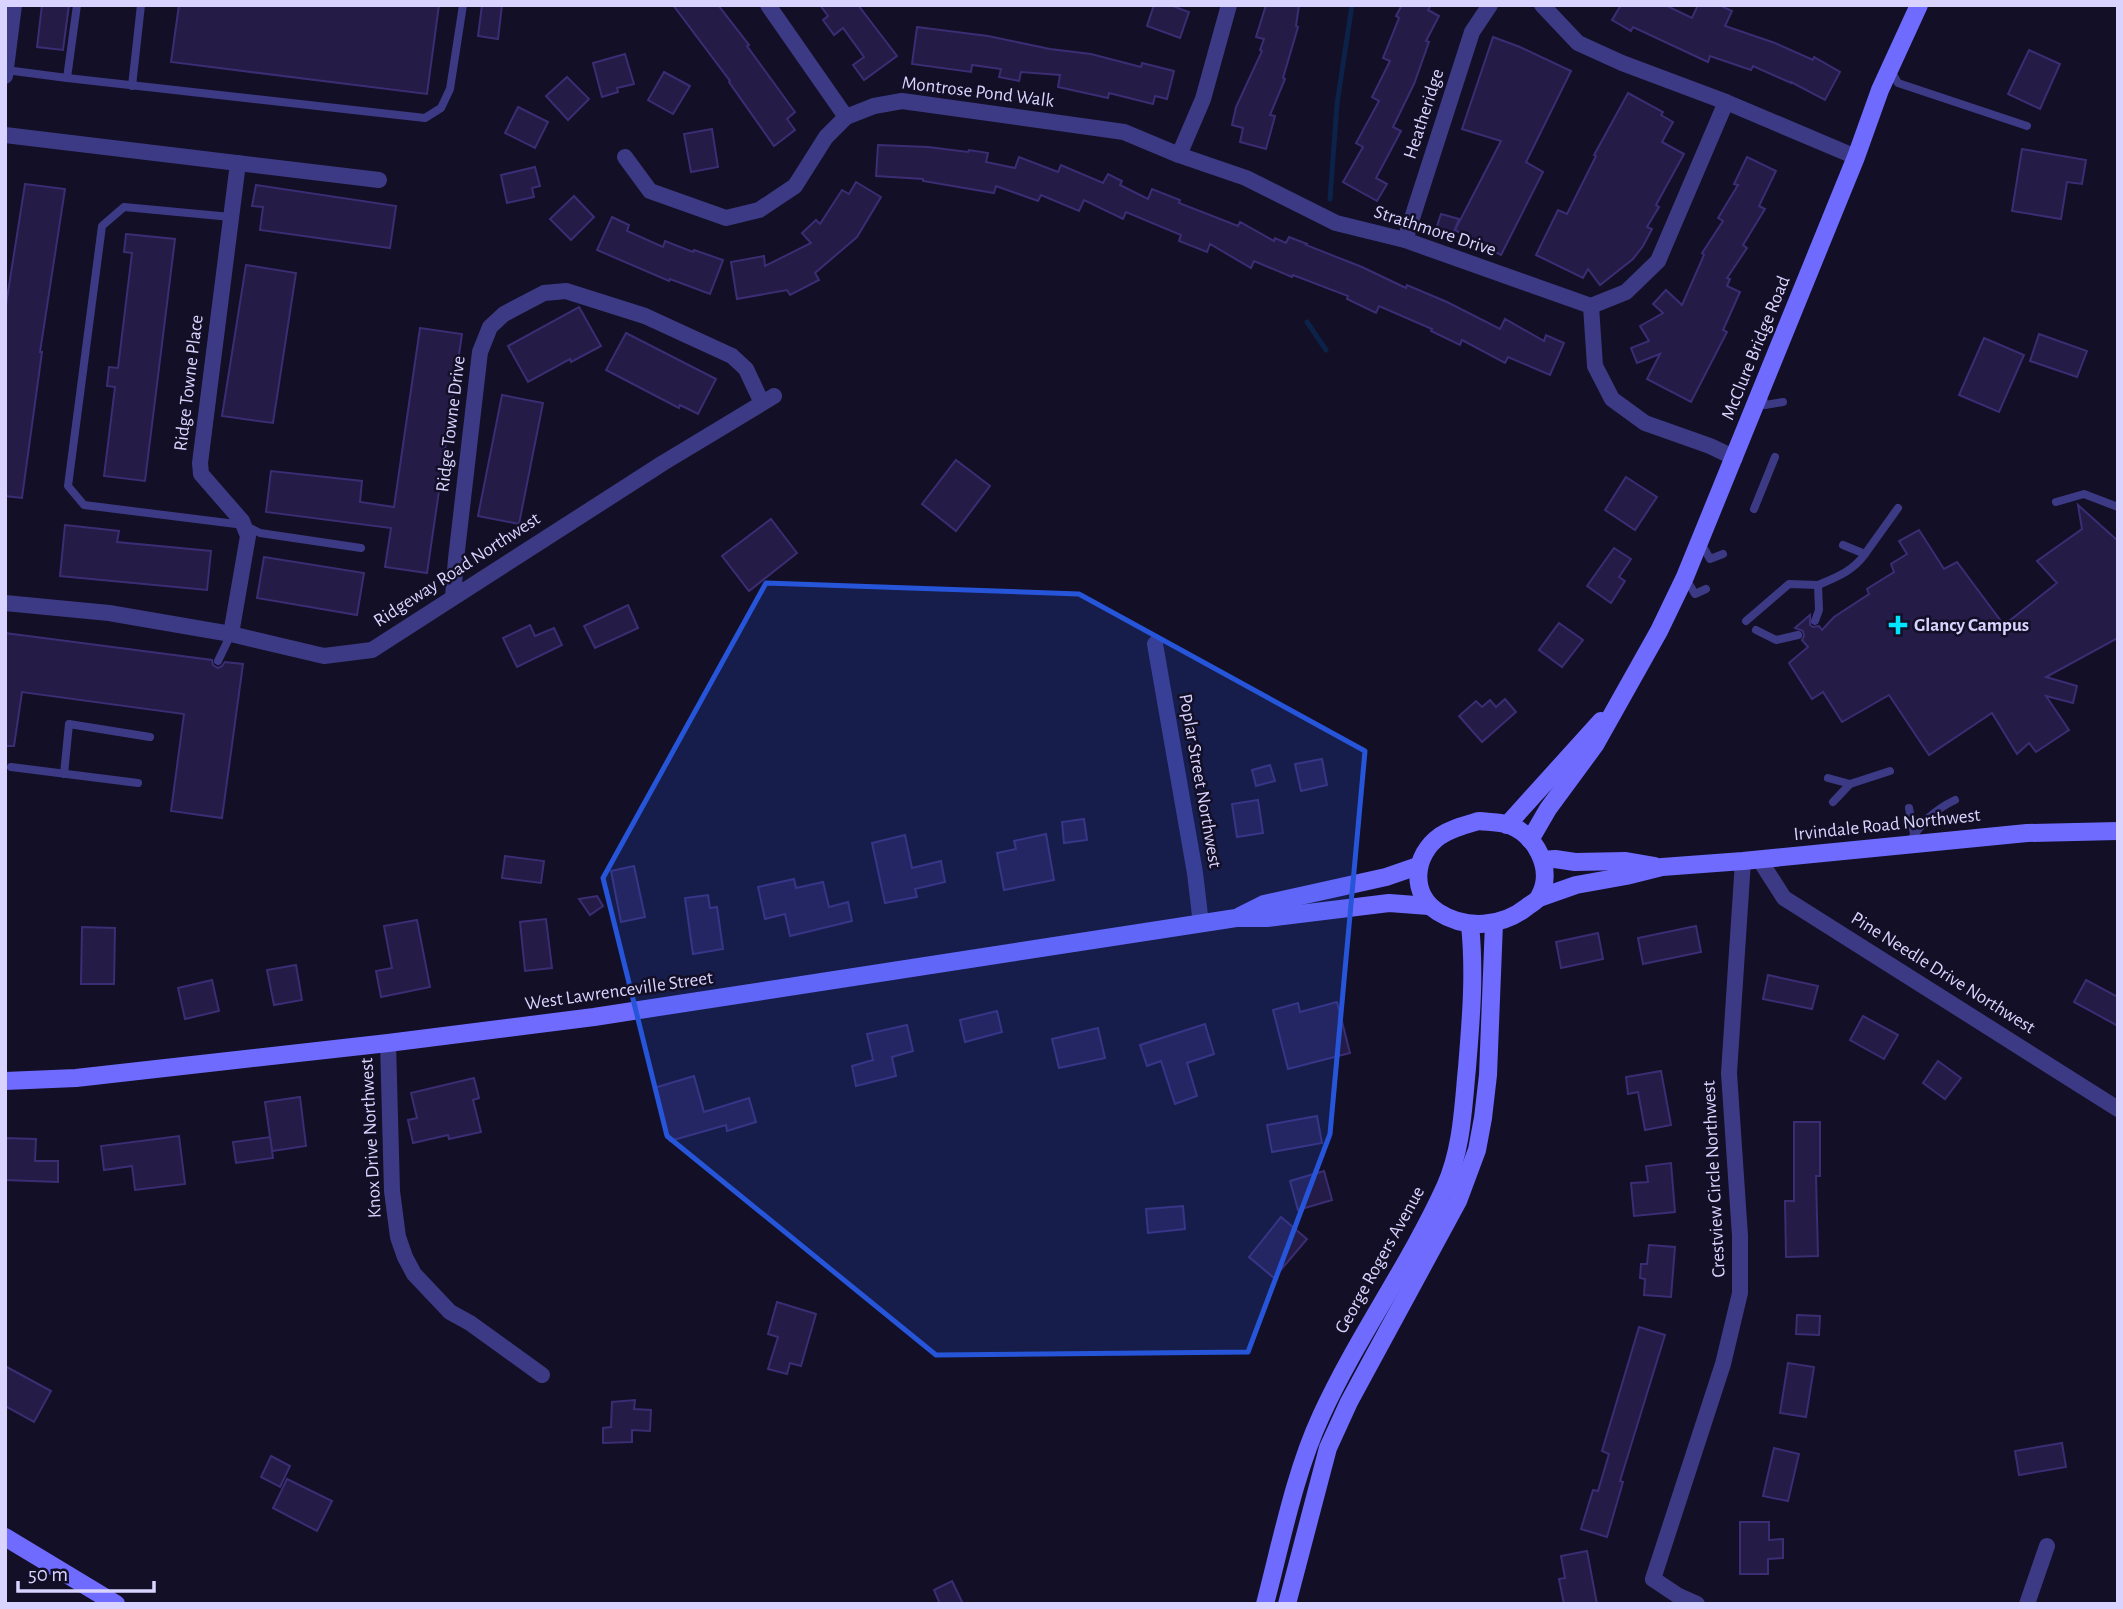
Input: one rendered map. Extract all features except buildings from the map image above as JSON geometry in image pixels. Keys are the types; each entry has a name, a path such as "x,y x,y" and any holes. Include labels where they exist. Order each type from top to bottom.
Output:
{"street":[{"path":"5,76 14,5"},
{"path":"768,5 846,117"},
{"path":"1179,155 1203,99 1229,5"},
{"name":"Heatheridge","path":"1405,240 1472,32 1490,5"},
{"path":"1542,5 1578,43 1856,158"},
{"name":"McClure Bridge Road","path":"1530,840 1548,809 1595,745 1659,631 1685,577 1890,69 1919,5"},
{"name":"Montrose Pond Walk","path":"625,157 650,191 726,218 759,210 795,186 826,137 846,117 874,106 902,101 1124,132 1179,155"},
{"path":"1726,102 1658,261 1626,292 1591,306 1595,366 1612,399 1645,423 1710,446 1735,458"},
{"path":"5,135 379,180"},
{"name":"Strathmore Drive","path":"1179,155 1246,178 1336,223 1405,240 1591,306"},
{"name":"Ridge Towne Place","path":"238,163 200,463 201,474 244,525"},
{"name":"Ridge Towne Drive","path":"453,597 480,352 490,327 504,314 544,293 566,291 645,316 732,356 746,369 768,400"},
{"name":"Ridgeway Road Northwest","path":"5,604 109,612 231,634 324,656 372,650 663,463 768,400"},
{"path":"231,634 248,536 244,525"},
{"name":"Poplar Street Northwest","path":"1155,644 1195,873 1201,925"},
{"name":"McClure Bridge Road","path":"1507,825 1620,700"},
{"path":"1479,821 1507,825 1530,840 1543,860 1545,876 1539,898 1521,912 1494,923 1469,925 1447,918 1429,906 1418,884 1418,866 1424,853 1437,838 1454,828 1479,821"},
{"name":"Irvindale Road Northwest","path":"1539,898 1576,885 1626,877 1661,867 1751,860 1912,839 2118,831"},
{"name":"Irvindale Road Northwest","path":"1543,860 1626,861 1661,867"},
{"name":"Pine Needle Drive Northwest","path":"1751,860 1784,898 2118,1109"},
{"name":"Crestview Circle Northwest","path":"1698,1604 1677,1595 1653,1579 1723,1364 1740,1293 1740,1236 1729,1073 1751,860"},
{"name":"West Lawrenceville Street","path":"1236,918 1264,904 1386,877 1418,866"},
{"name":"West Lawrenceville Street","path":"5,1081 76,1078 594,1017 1236,918 1267,918 1389,903 1429,906"},
{"name":"George Rogers Avenue","path":"1287,1604 1328,1448 1349,1402 1458,1201 1477,1150 1488,1074 1494,923"},
{"name":"George Rogers Avenue","path":"1265,1604 1307,1447 1362,1335 1417,1241 1445,1185 1457,1153 1472,1009 1474,958 1469,925"},
{"name":"Knox Drive Northwest","path":"387,1043 392,1191 398,1237 404,1257 414,1274 450,1312 470,1323 542,1375"},
{"path":"5,1537 116,1604"},
{"path":"2027,1604 2047,1546"}],"lane":[{"path":"67,78 77,5"},
{"path":"132,86 141,5"},
{"path":"6,70 425,118 441,108 450,89 463,5"},
{"path":"1890,69 1898,83 2027,126"},
{"path":"231,217 124,207 102,226 68,486 85,505 244,525 260,533 361,548"},
{"path":"1761,393 1765,405 1783,402"},
{"path":"1754,509 1775,457"},
{"path":"2056,502 2084,494 2118,507"},
{"path":"1746,621 1789,584 1818,585 1844,575 1859,562 1898,508"},
{"path":"1700,543 1710,559 1723,554"},
{"path":"1843,545 1865,554"},
{"path":"1685,577 1695,594 1706,589"},
{"path":"1815,621 1819,610 1818,585"},
{"path":"1756,630 1776,640 1798,635"},
{"path":"218,661 231,634"},
{"path":"64,774 69,724 150,737"},
{"path":"11,767 138,782"},
{"path":"1833,802 1850,784 1890,771"},
{"path":"1828,778 1850,784"},
{"path":"1912,839 1937,808 1955,800"},
{"path":"1909,808 1912,839"}],"highlighted area":[{"path":"766,583 1079,594 1365,751 1330,1134 1248,1352 936,1355 667,1136 603,878"}],"waterway":[{"path":"1330,199 1337,104 1352,5"},
{"path":"1307,322 1326,350"}],"place":[{"name":"Glancy Campus","path":"1898,625"}]}
